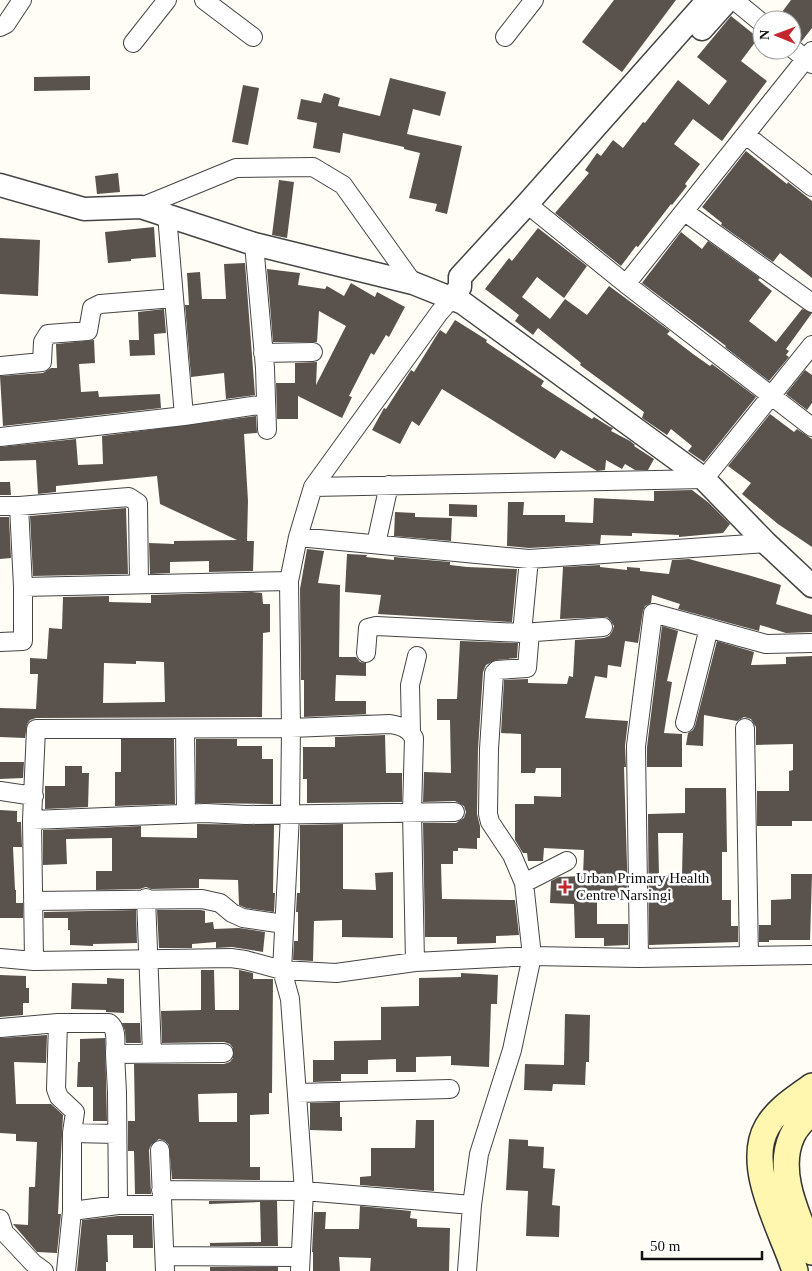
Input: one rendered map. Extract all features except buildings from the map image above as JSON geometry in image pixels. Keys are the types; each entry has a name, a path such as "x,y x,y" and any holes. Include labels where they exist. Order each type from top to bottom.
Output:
{"main road":[{"path":"795,1271 790,1252 768,1202 761,1176 760,1149 766,1129 774,1118 783,1108 812,1086"},
{"path":"812,1112 792,1135 787,1155 786,1173 812,1252"}],"street":[{"path":"0,27 6,24 22,0"},
{"path":"133,43 167,0"},
{"path":"204,0 253,37"},
{"path":"505,37 534,0"},
{"path":"160,1150 165,1264 300,1264 304,1191 290,999 282,970 290,815 292,728 289,581 298,538 313,487 456,292 468,284 533,209 708,0"},
{"path":"533,209 728,0"},
{"path":"734,0 752,15"},
{"path":"626,284 810,58"},
{"path":"746,135 812,188"},
{"path":"141,207 236,168 313,167 343,186 413,283"},
{"path":"0,185 84,208 141,207 254,244 456,292 463,303 704,479 766,543 812,586"},
{"path":"533,209 626,284 812,427"},
{"path":"685,212 812,303"},
{"path":"167,215 184,416"},
{"path":"254,244 267,430"},
{"path":"0,366 42,362 43,342 48,334 88,331 92,308 100,304 174,298"},
{"path":"704,479 812,345"},
{"path":"263,354 313,352"},
{"path":"0,437 184,416 266,404"},
{"path":"313,487 704,479"},
{"path":"376,544 389,485"},
{"path":"0,506 129,497 138,503 139,584"},
{"path":"0,642 23,641 23,587 19,506"},
{"path":"298,538 529,559 766,543"},
{"path":"467,1271 472,1205 479,1154 512,1050 532,956 524,883 512,855 490,822 488,814 489,749 494,673 496,670 527,668 526,632 529,559"},
{"path":"23,587 289,581"},
{"path":"639,958 636,746 653,613 766,644 812,643"},
{"path":"366,653 368,628 376,626 526,632 603,626"},
{"path":"685,724 709,628"},
{"path":"415,962 412,812 414,738 411,732 410,685 418,656"},
{"path":"34,961 32,820 36,729 292,728 390,724 401,726 411,732"},
{"path":"745,728 749,956"},
{"path":"185,729 186,813"},
{"path":"0,791 34,796"},
{"path":"32,820 186,813 290,815 455,812"},
{"path":"524,883 567,861"},
{"path":"32,901 146,898 202,899 220,903 232,913 243,918 284,924"},
{"path":"146,898 152,1054"},
{"path":"0,958 34,961 230,958 282,970 336,973 415,962 532,956 639,958 812,955"},
{"path":"0,1028 58,1023 109,1023 113,1026 117,1092 118,1205"},
{"path":"58,1023 56,1089 59,1098 75,1112 72,1133 72,1211 66,1271"},
{"path":"115,1054 224,1053"},
{"path":"297,1093 450,1089"},
{"path":"72,1133 117,1134"},
{"path":"72,1211 161,1198 304,1191 472,1205"},
{"path":"0,1219 4,1232 33,1263 44,1271"}],"place":[{"name":"Urban Primary Health Centre Narsingi","path":"565,887"}]}
